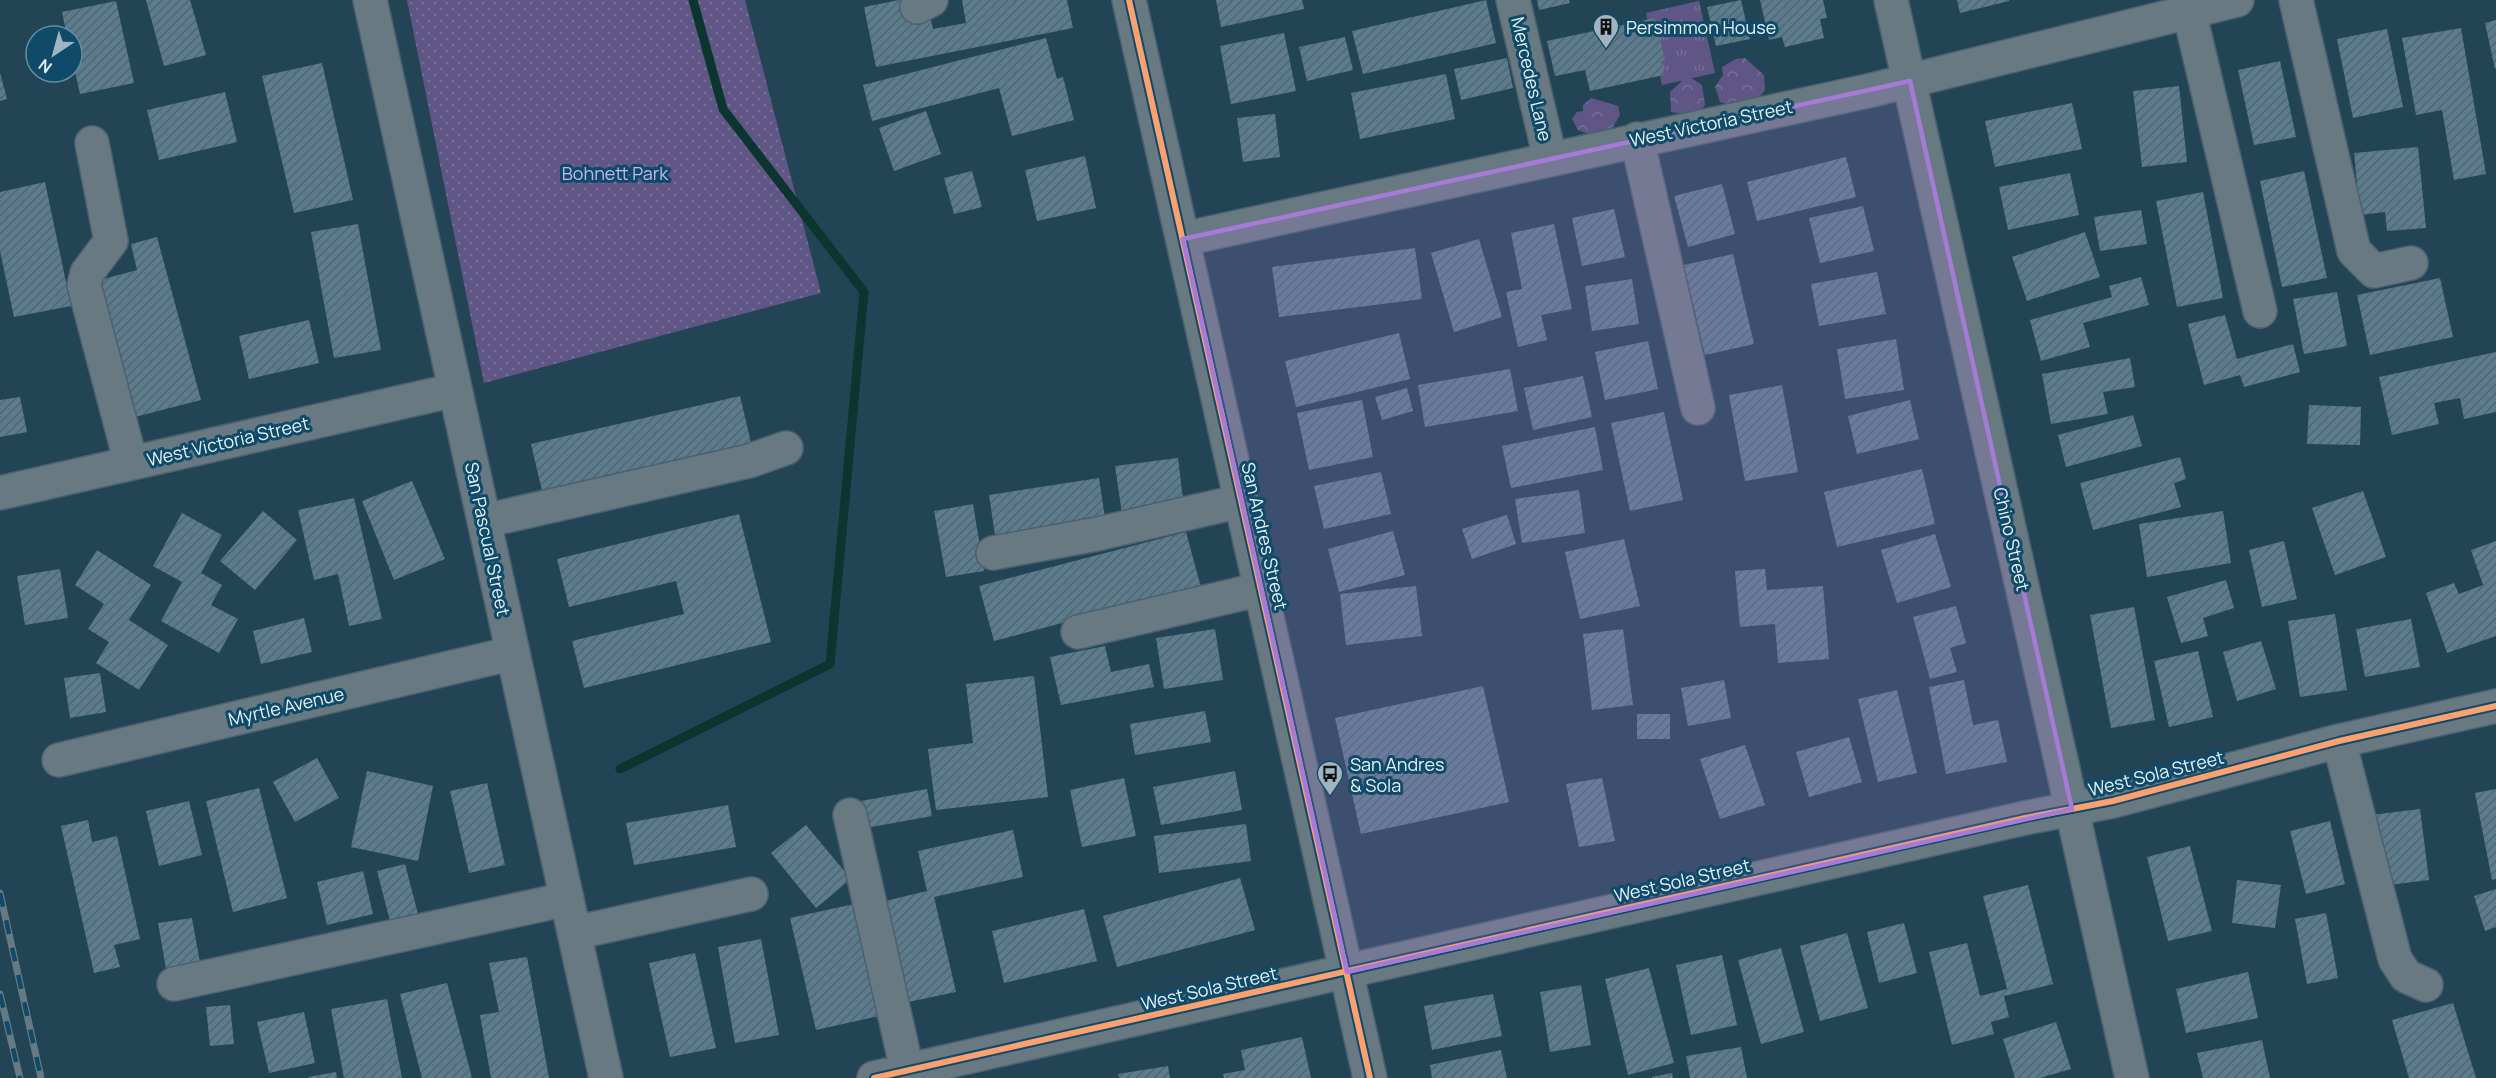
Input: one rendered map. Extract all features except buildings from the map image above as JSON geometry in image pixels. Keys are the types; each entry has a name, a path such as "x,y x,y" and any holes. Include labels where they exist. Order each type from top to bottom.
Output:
{"street":[{"name":"San Pascual Street","path":"370,0 606,1078"},
{"name":"San Andres Street","path":"1129,0 1370,1078"},
{"name":"Mercedes Lane","path":"1514,0 1550,158"},
{"name":"Chino Street","path":"1891,0 2132,1078"},
{"name":"West Victoria Street","path":"1183,239 1239,229 1550,158 1910,81 2238,0"},
{"path":"2296,0 2354,251 2374,271 2411,263"},
{"path":"2189,11 2260,311"},
{"path":"1637,139 1698,408"},
{"path":"92,143 111,240 87,273 84,285 131,463"},
{"name":"West Victoria Street","path":"0,493 455,390"},
{"path":"484,521 749,461 786,448"},
{"path":"993,553 1097,534 1241,501"},
{"path":"1078,632 1261,589"},
{"name":"Myrtle Avenue","path":"59,760 513,653"},
{"name":"West Sola Street","path":"874,1078 907,1070 984,1066 1347,972 2125,798 2339,741 2496,706"},
{"path":"2339,741 2395,959 2406,976 2426,985"},
{"path":"850,814 907,1070"},
{"path":"574,933 752,894"},
{"path":"174,984 567,899"}],"highlighted area":[{"path":"1910,81 2072,809 1347,972 1183,239"}],"green space":[{"name":"Bohnett Park","path":"407,0 745,0 821,293 484,383"},
{"path":"1699,1 1715,73 1662,85 1646,13"},
{"path":"1745,58 1764,75 1765,90 1755,100 1745,105 1720,102 1715,87 1723,75 1722,67 1736,59"},
{"path":"1690,77 1702,85 1705,105 1697,116 1683,118 1678,113 1671,112 1670,92 1684,79"},
{"path":"1591,98 1618,106 1620,115 1613,127 1600,138 1578,130 1572,119 1577,112 1583,111 1583,105"}],"waterway":[{"path":"620,769 830,664 864,292 723,109 693,0"}],"railway":[{"path":"0,893 41,1078"},
{"path":"0,994 20,1078"}],"cycle path":[{"path":"1129,0 1370,1078"},
{"path":"874,1078 2025,818 2113,801 2339,741 2496,706"}],"place":[{"name":"Persimmon House","path":"1606,50"},
{"name":"San Andres & Sola","path":"1330,797"}]}
